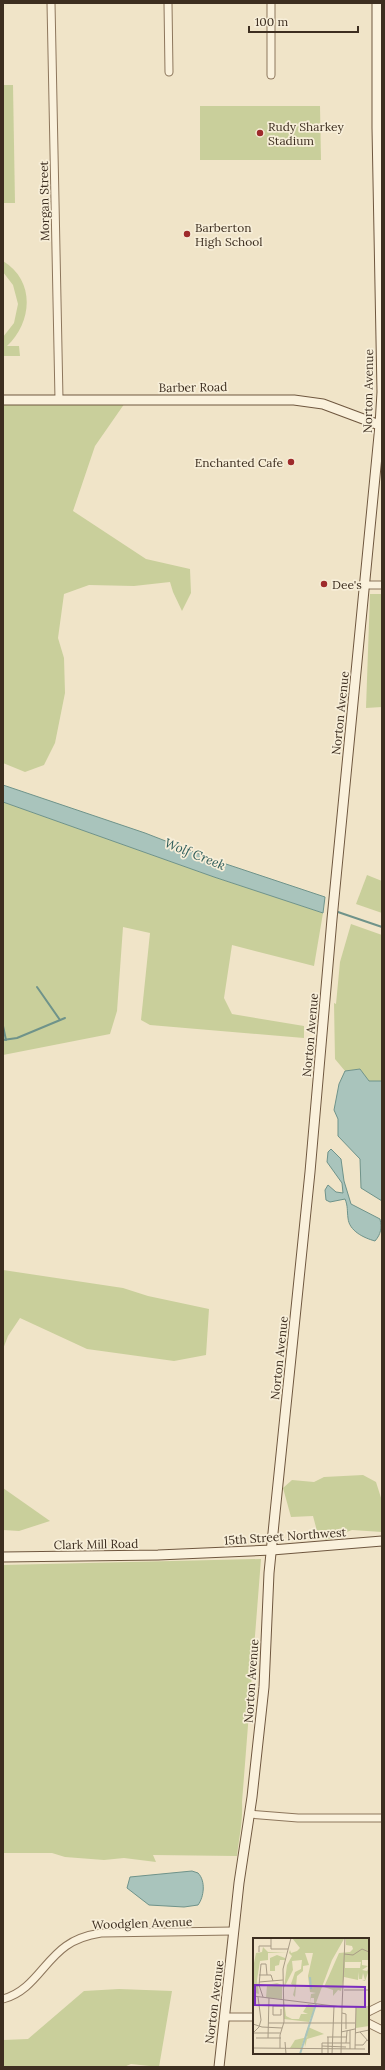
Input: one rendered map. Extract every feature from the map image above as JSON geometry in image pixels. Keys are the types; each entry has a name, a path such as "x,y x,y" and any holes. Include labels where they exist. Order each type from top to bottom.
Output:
{"main road":[{"name":"Norton Avenue","path":"219,2067 233,1931 264,1687 272,1550 310,1172 334,897 381,425 380,167 377,3"},
{"name":"Barber Road","path":"3,400 300,400 323,404 381,425"},
{"name":"15th Street Northwest","path":"190,1554 272,1550 382,1541"},
{"name":"Clark Mill Road","path":"3,1557 190,1554"}],"street":[{"name":"Morgan Street","path":"51,3 59,400"},
{"path":"168,3 169,72"},
{"path":"271,3 271,75"},
{"path":"365,585 382,585"},
{"path":"249,1814 298,1818 382,1818"},
{"name":"Woodglen Avenue","path":"3,1999 11,1997 29,1985 64,1947 87,1935 108,1933 233,1931"},
{"path":"369,2012 382,2005"},
{"path":"224,2017 253,2017"},
{"path":"369,2024 382,2030"}],"green space":[{"path":"3,85 13,85 15,203 3,203"},
{"name":"Rudy Sharkey Stadium","path":"200,106 320,106 321,160 200,160"},
{"path":"3,261 14,269 21,279 27,302 22,326 7,346 19,346 20,356 3,356 3,337 14,323 18,304 13,285 3,272"},
{"path":"3,400 127,400 95,446 73,511 146,559 190,569 191,593 182,611 170,582 134,586 89,585 64,594 58,638 64,658 65,693 55,743 44,765 25,772 3,763"},
{"path":"370,594 382,594 382,707 366,708"},
{"path":"3,802 214,877 323,913 314,966 232,945 224,998 232,1014 304,1026 304,1038 150,1025 141,1020 150,933 123,927 117,1011 110,1034 3,1055"},
{"path":"367,875 382,881 382,913 356,904"},
{"path":"351,924 382,935 382,1081 369,1081 360,1069 345,1071 335,1059 334,1003 336,1004 340,962"},
{"path":"3,1270 123,1288 148,1296 209,1309 206,1355 174,1361 87,1349 20,1318 8,1336 3,1349"},
{"path":"363,1475 376,1482 382,1501 382,1532 352,1530 326,1540 317,1531 313,1516 291,1517 283,1488 292,1480 314,1482 324,1477"},
{"path":"3,1488 50,1521 19,1531 3,1530"},
{"path":"261,1559 241,1823 237,1856 153,1855 156,1862 124,1858 104,1860 65,1857 52,1853 3,1853 3,1565"},
{"path":"119,1989 172,1991 159,2067 131,2064 124,2067 3,2067 3,2040 28,2039 84,1991"}],"water":[{"path":"3,785 145,833 217,861 325,897 323,913 214,877 3,802"},
{"path":"360,1069 369,1081 382,1081 382,1201 361,1188 360,1159 338,1136 338,1119 334,1110 339,1084 345,1071"},
{"path":"331,1149 341,1159 344,1181 351,1204 380,1219 381,1225 379,1236 375,1241 362,1236 351,1227 345,1199 330,1202 326,1200 325,1190 328,1185 336,1192 343,1193 342,1183 327,1162 328,1152"},
{"path":"192,1871 201,1876 203,1885 202,1898 198,1905 184,1907 149,1905 127,1888 130,1877"}],"waterway":[{"name":"Wolf Creek","path":"335,911 382,927"},
{"path":"37,987 60,1020"},
{"path":"3,1040 17,1038 65,1018"},
{"path":"3,1026 6,1040"}],"place":[{"name":"Rudy Sharkey Stadium","path":"260,133"},
{"name":"Barberton High School","path":"187,234"},
{"name":"Enchanted Cafe","path":"291,462"},
{"name":"Dee's","path":"324,584"}]}
